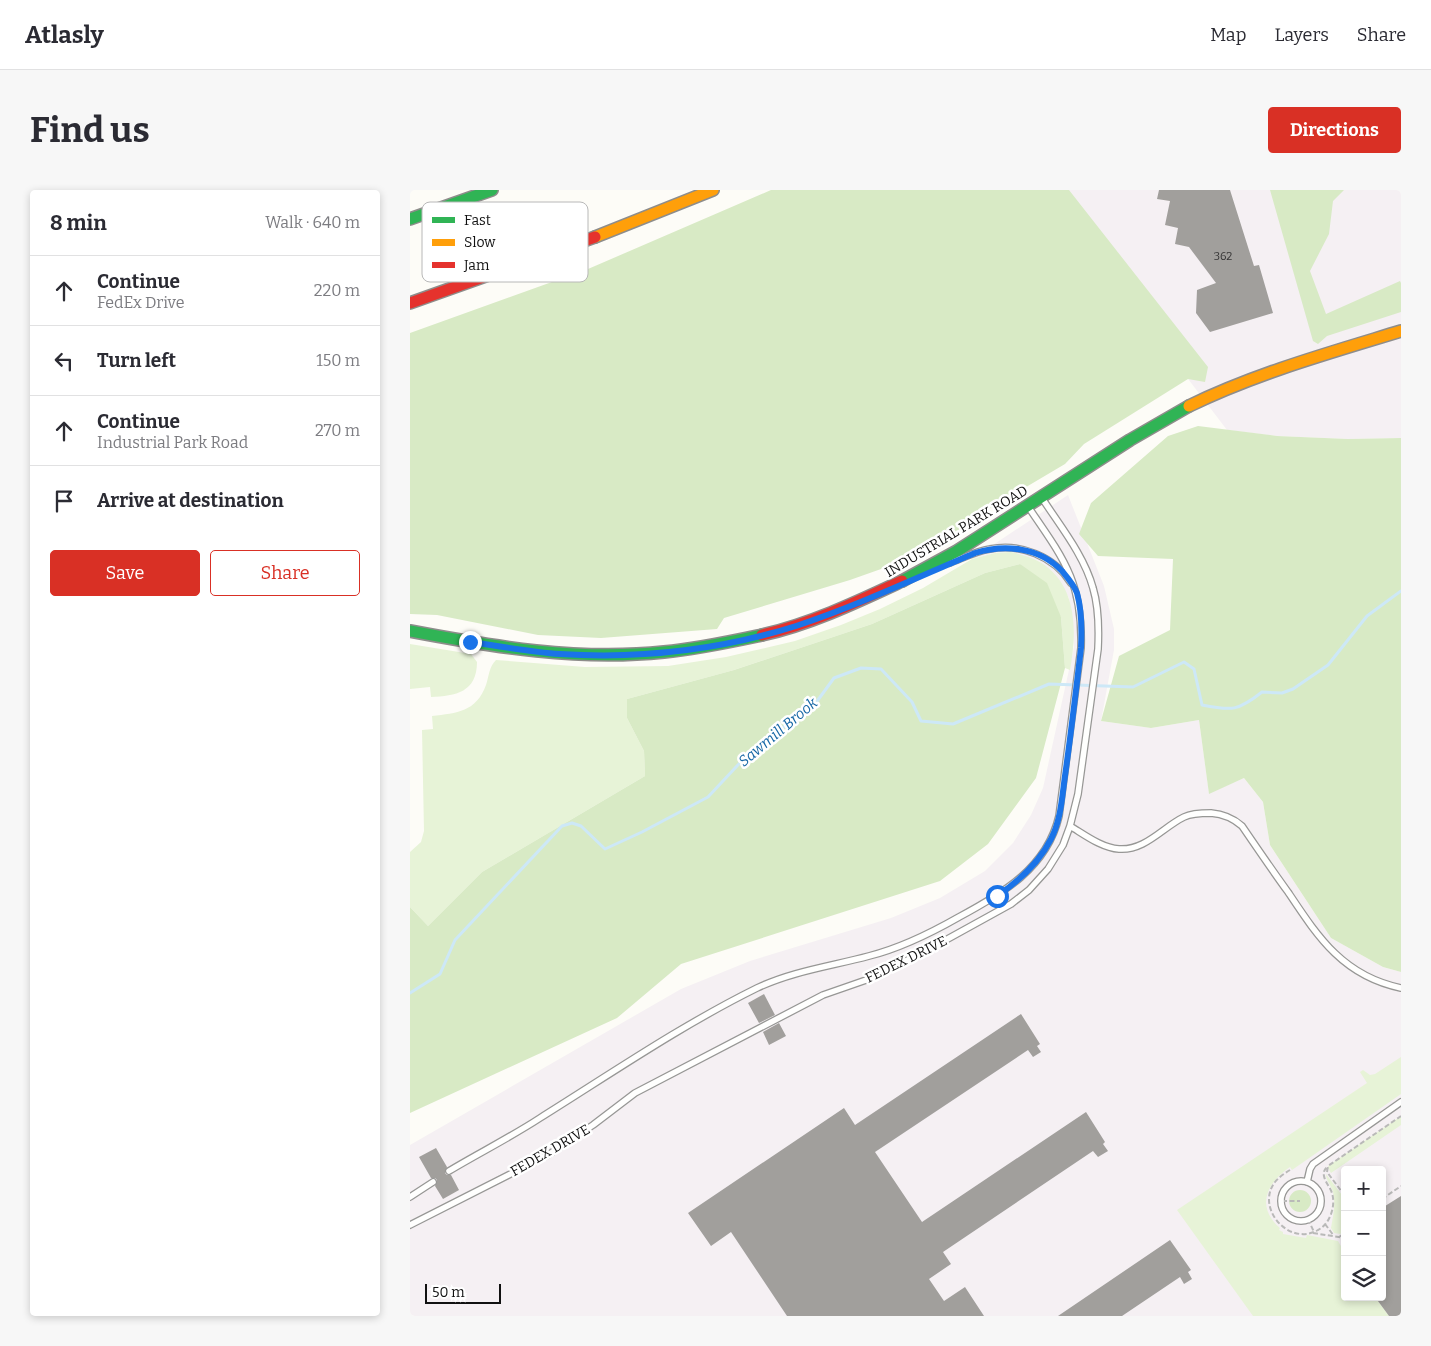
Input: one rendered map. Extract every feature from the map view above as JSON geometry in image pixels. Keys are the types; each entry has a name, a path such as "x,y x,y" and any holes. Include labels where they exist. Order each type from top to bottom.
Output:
{"main road":[{"path":"458,202 492,190"},
{"path":"588,239 713,190"},
{"path":"410,219 422,215"},
{"path":"410,303 470,282"},
{"name":"INDUSTRIAL PARK ROAD","path":"410,630 514,649 559,654 608,656 655,654 702,648 794,626 836,612 879,594 960,550 1152,426 1205,398 1268,372 1401,332"}],"lane":[{"name":"FEDEX DRIVE","path":"410,1225 548,1155 593,1125 635,1093 823,995 869,979 924,952 1011,904 1030,890 1048,869 1063,845 1070,826 1079,786 1095,674 1099,627 1093,587 1074,547 1041,498"},
{"name":"FEDEX DRIVE","path":"449,1172 532,1123 647,1050 758,988 782,978 870,956 924,937 1012,886 1036,862 1051,839 1056,827 1075,697 1082,628 1071,574 1061,555 1028,506"},
{"path":"879,594 991,548 1008,548 1034,553 1046,559 1057,566 1068,577 1076,592"},
{"path":"1070,826 1096,842 1118,849 1132,848 1146,842 1185,816 1201,813 1216,814 1235,820 1242,826 1318,936 1336,956 1364,975 1401,988"},
{"path":"1307,1182 1313,1164 1401,1102"},
{"path":"410,1197 433,1182"},
{"path":"1307,1182 1317,1189 1321,1201 1317,1213 1308,1220 1301,1221 1289,1216 1284,1211 1282,1201 1288,1186 1294,1183 1307,1182"}],"path":[{"path":"1312,1232 1325,1224 1331,1215 1332,1194 1324,1177 1324,1172 1328,1166 1401,1116"},
{"path":"1328,1166 1327,1172 1341,1191"},
{"path":"1290,1170 1275,1182 1271,1190 1269,1208 1275,1219 1286,1230 1339,1237"},
{"path":"1386,1196 1401,1186"},
{"path":"1282,1201 1300,1201"},
{"path":"1308,1220 1312,1232"},
{"path":"1325,1224 1334,1236"}],"shaded area":[{"path":"1044,190 1401,190 1401,438 1348,439 1277,436 1227,430"},
{"path":"1068,495 1104,586 1114,629 1114,650 1101,721 1151,728 1199,720 1209,793 1244,778 1263,802 1270,845 1331,938 1383,967 1401,972 1401,1316 410,1316 410,1145 681,989 750,961 891,918 940,898 985,871 1013,843 1031,815 1043,788 1074,647 1069,598 1054,573 1039,561 1010,552 995,553 972,559"}],"green space":[{"path":"771,190 1069,190 1208,367 1205,382 1188,379 1084,444 1065,464 977,516 929,552 850,580 724,618 717,629 601,638 538,635 437,615 410,614 410,333 552,282 588,282 588,269"},
{"path":"1270,190 1344,190 1333,201 1329,234 1310,271 1326,314 1400,281 1401,312 1327,336 1318,344 1313,341"},
{"path":"1198,426 1277,436 1348,439 1401,438 1401,972 1383,967 1331,938 1270,845 1263,802 1244,778 1209,794 1199,720 1151,728 1101,721 1119,656 1170,630 1173,559 1098,556 1079,534 1091,503 1168,436"},
{"path":"1011,552 1040,562 1062,583 1072,610 1074,625 1070,670 1065,668 1061,617 1020,564 985,573 872,624 734,670 627,699 627,718 644,751 645,776 482,872 428,926 410,907 410,852 421,842 424,831 422,730 433,729 432,716 465,710 477,701 482,694 496,660 585,667 668,666 726,657 795,641 841,625 923,588 972,559 995,553"},
{"path":"1020,564 1047,583 1061,617 1065,668 1036,778 988,844 940,881 681,964 617,1018 410,1113 410,907 428,926 482,872 645,776 644,751 627,718 627,699 734,670 872,624 985,573"},
{"path":"410,644 471,654 477,662 473,680 463,690 449,695 431,697 430,687 410,689"},
{"path":"1401,1057 1401,1094 1292,1170 1290,1167 1282,1173 1270,1188 1266,1203 1272,1220 1283,1234 1306,1238 1307,1235 1338,1241 1341,1246 1341,1301 1378,1301 1389,1316 1253,1316 1177,1210 1367,1083 1360,1072 1363,1070 1370,1075 1375,1074"},
{"path":"1401,1116 1401,1125 1331,1173 1328,1166"},
{"path":"1326,1174 1341,1194 1340,1234 1334,1233 1331,1228 1334,1196"},
{"path":"1300,1190 1308,1193 1311,1201 1308,1209 1300,1212 1292,1209 1289,1201 1292,1193"}],"building":[{"path":"1159,190 1230,190 1254,266 1259,265 1273,313 1210,332 1196,313 1197,290 1216,283 1189,247 1175,244 1178,228 1165,225 1170,201 1157,199"},
{"path":"764,994 775,1015 759,1023 748,1003"},
{"path":"1021,1014 1040,1044 1037,1046 1041,1052 1033,1057 1028,1050 875,1152 922,1222 1086,1112 1105,1142 1103,1144 1108,1151 1098,1157 1093,1151 943,1252 951,1264 929,1279 944,1301 965,1287 984,1316 787,1316 731,1232 711,1246 688,1213 844,1108 855,1125"},
{"path":"779,1023 786,1036 769,1045 763,1032"},
{"path":"436,1148 447,1167 445,1173 451,1175 459,1190 443,1199 435,1186 437,1180 431,1178 419,1157"},
{"path":"1401,1196 1401,1316 1389,1316 1378,1301 1386,1301 1386,1205"},
{"path":"1170,1240 1191,1270 1188,1272 1192,1279 1184,1284 1180,1277 1122,1316 1058,1316"}],"waterway":[{"name":"Sawmill Brook","path":"410,993 440,974 455,940 562,826 572,823 581,826 605,849 708,797 751,751 815,704 834,678 861,668 881,669 912,702 921,721 953,724 1049,684 1133,687 1184,662 1194,669 1202,705 1228,709 1247,703 1262,692 1282,693 1293,689 1328,665 1367,616 1401,591"}],"traffic: fast":[{"path":"458,202 492,190"},
{"path":"410,219 422,215"},
{"path":"902,581 957,551 1130,440 1189,406"},
{"path":"410,631 536,651 600,655 676,651 762,635"}],"traffic: slow":[{"path":"595,237 713,190"},
{"path":"1189,406 1241,383 1401,331"}],"traffic: jam":[{"path":"588,239 595,237"},
{"path":"410,303 469,282"},
{"path":"762,635 816,619 902,581"}],"route":[{"path":"470,642 559,654 608,656 655,654 702,648 794,626 836,612 991,548 1021,549 1034,553 1057,566 1068,577 1076,592 1082,628 1081,648 1056,827 1044,851 1026,874 997,896"}]}
